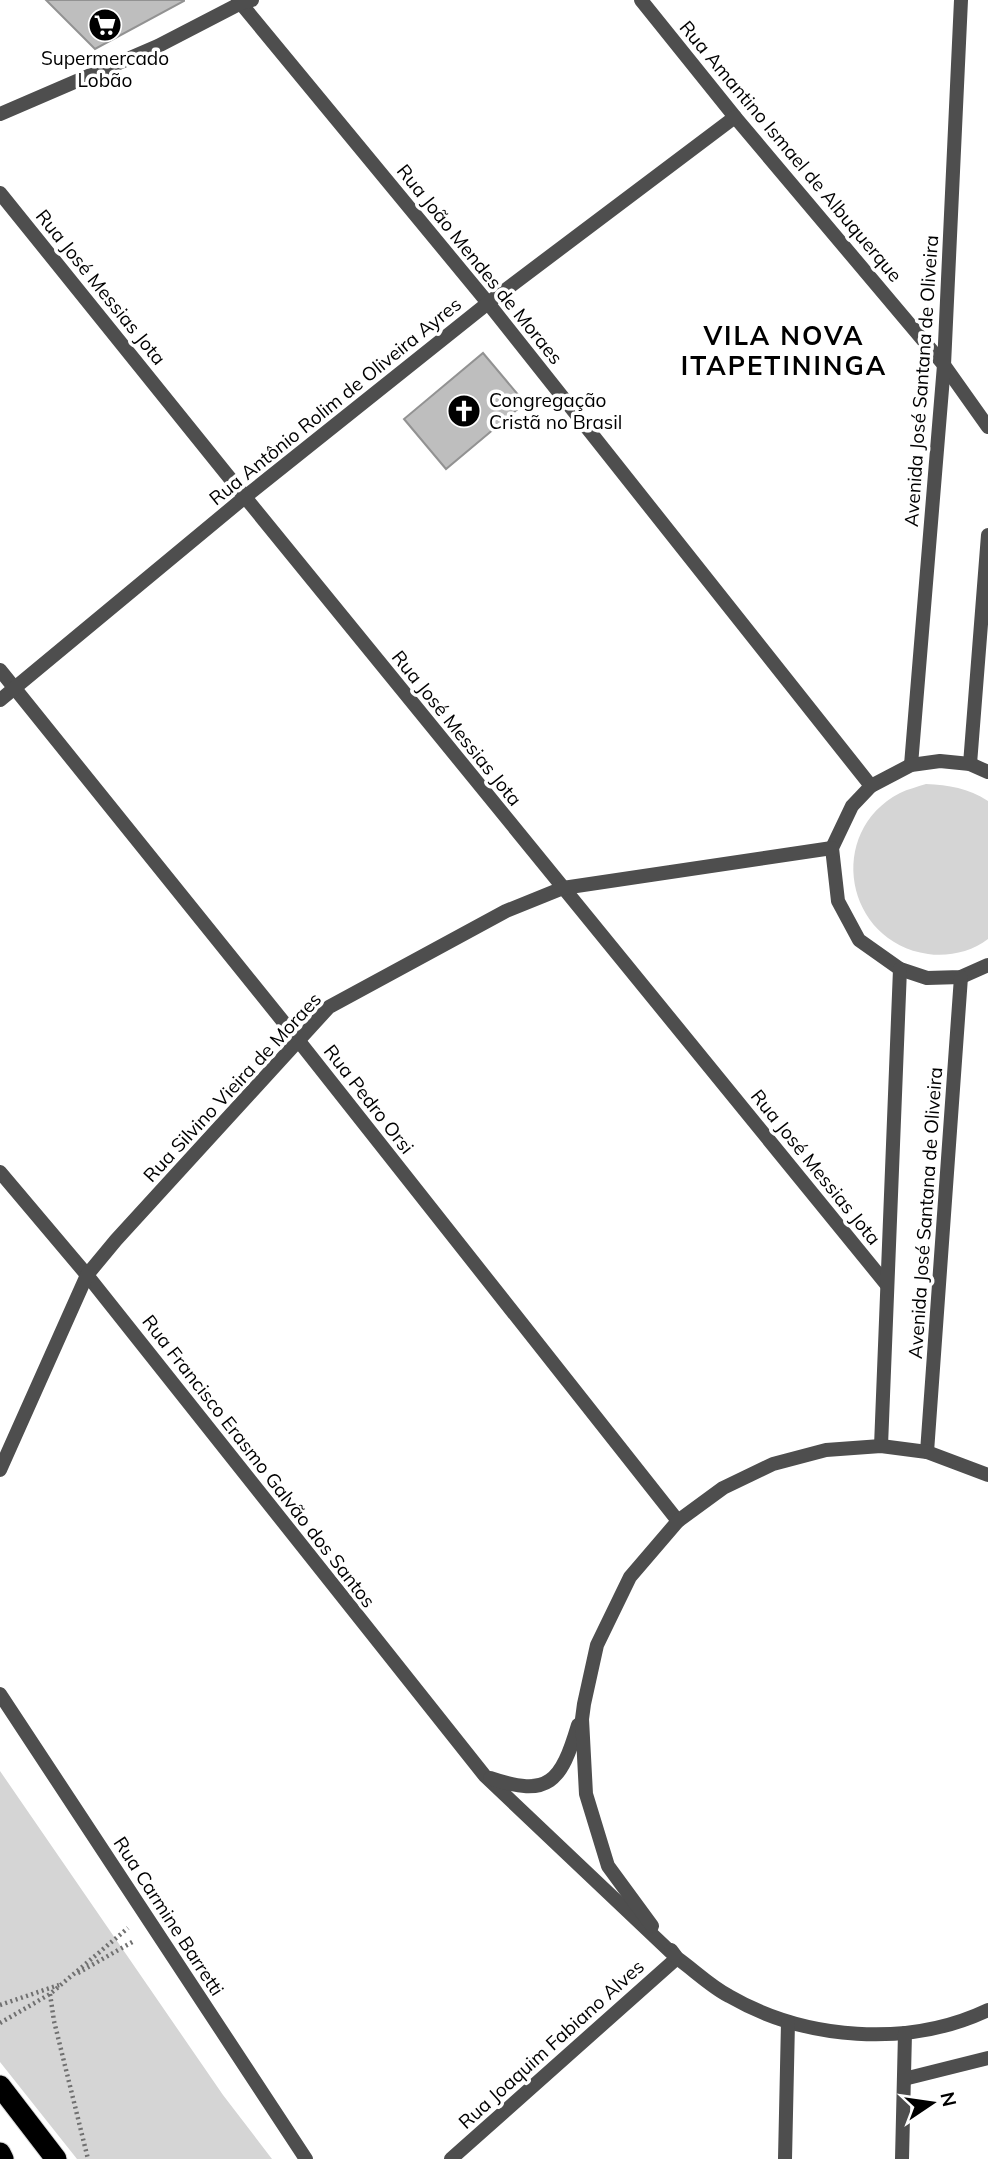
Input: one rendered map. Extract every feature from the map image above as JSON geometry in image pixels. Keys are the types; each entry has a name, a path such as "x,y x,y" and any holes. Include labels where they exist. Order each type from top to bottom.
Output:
{"highway":[{"path":"0,2085 56,2159"},
{"path":"0,2153 3,2159"}],"street":[{"name":"Rua Amantino Ismael de Albuquerque","path":"641,0 735,117 944,365 988,427"},
{"name":"Avenida José Santana de Oliveira","path":"911,765 944,365 961,0"},
{"path":"0,114 158,46 244,1"},
{"name":"Rua João Mendes de Moraes","path":"244,1 488,303 871,786"},
{"name":"Rua Antônio Rolim de Oliveira Ayres","path":"0,700 245,497 488,303 735,117"},
{"name":"Rua José Messias Jota","path":"0,193 887,1285"},
{"path":"970,764 988,535"},
{"name":"Rua Pedro Orsi","path":"0,670 298,1040 678,1521"},
{"path":"988,772 970,764 940,761 911,765 871,786 852,806 832,848 838,901 859,940 900,969 927,978 961,977 988,965"},
{"name":"Rua Silvino Vieira de Moraes","path":"0,1470 87,1275 329,1007 506,911 563,888 832,848"},
{"name":"Avenida José Santana de Oliveira","path":"881,1446 900,969"},
{"name":"Avenida José Santana de Oliveira","path":"927,1451 961,977"},
{"name":"Rua Francisco Erasmo Galvão dos Santos","path":"0,1172 87,1275 485,1776 677,1958"},
{"path":"988,1475 927,1451 881,1446 826,1450 773,1464 723,1488 678,1521 630,1577 597,1645 582,1719 586,1794 608,1866 677,1958 729,1996 788,2022 846,2034 905,2033 967,2020 988,2010"},
{"name":"Rua Carmine Barretti","path":"0,1694 306,2159"},
{"path":"485,1776 526,1788 545,1784 556,1776 567,1755 584,1704"},
{"name":"Rua Joaquim Fabiano Alves","path":"451,2159 677,1958"},
{"path":"785,2159 788,2022"},
{"path":"902,2159 905,2033"},
{"path":"904,2080 988,2058"}],"path":[{"path":"0,2023 50,1994 145,1913"},
{"path":"0,2005 56,1986 155,1929"},
{"path":"50,1994 54,2021 88,2159"}],"shaded area":[{"path":"926,784 958,788 988,801 988,939 967,950 951,954 928,954 900,945 878,929 863,908 855,884 854,858 861,833 876,811 900,793"},
{"path":"0,1771 223,2095 272,2159 77,2159 0,2062"}],"building":[{"name":"Supermercado Lobão","path":"46,0 184,0 184,1 95,49"},
{"name":"Congregação Cristã no Brasil","path":"483,353 525,403 446,469 404,419"}],"place":[{"name":"Supermercado Lobão","path":"105,25"},
{"name":"Congregação Cristã no Brasil","path":"464,411"}],"district":[{"name":"VILA NOVA ITAPETININGA","path":"784,350"}]}
